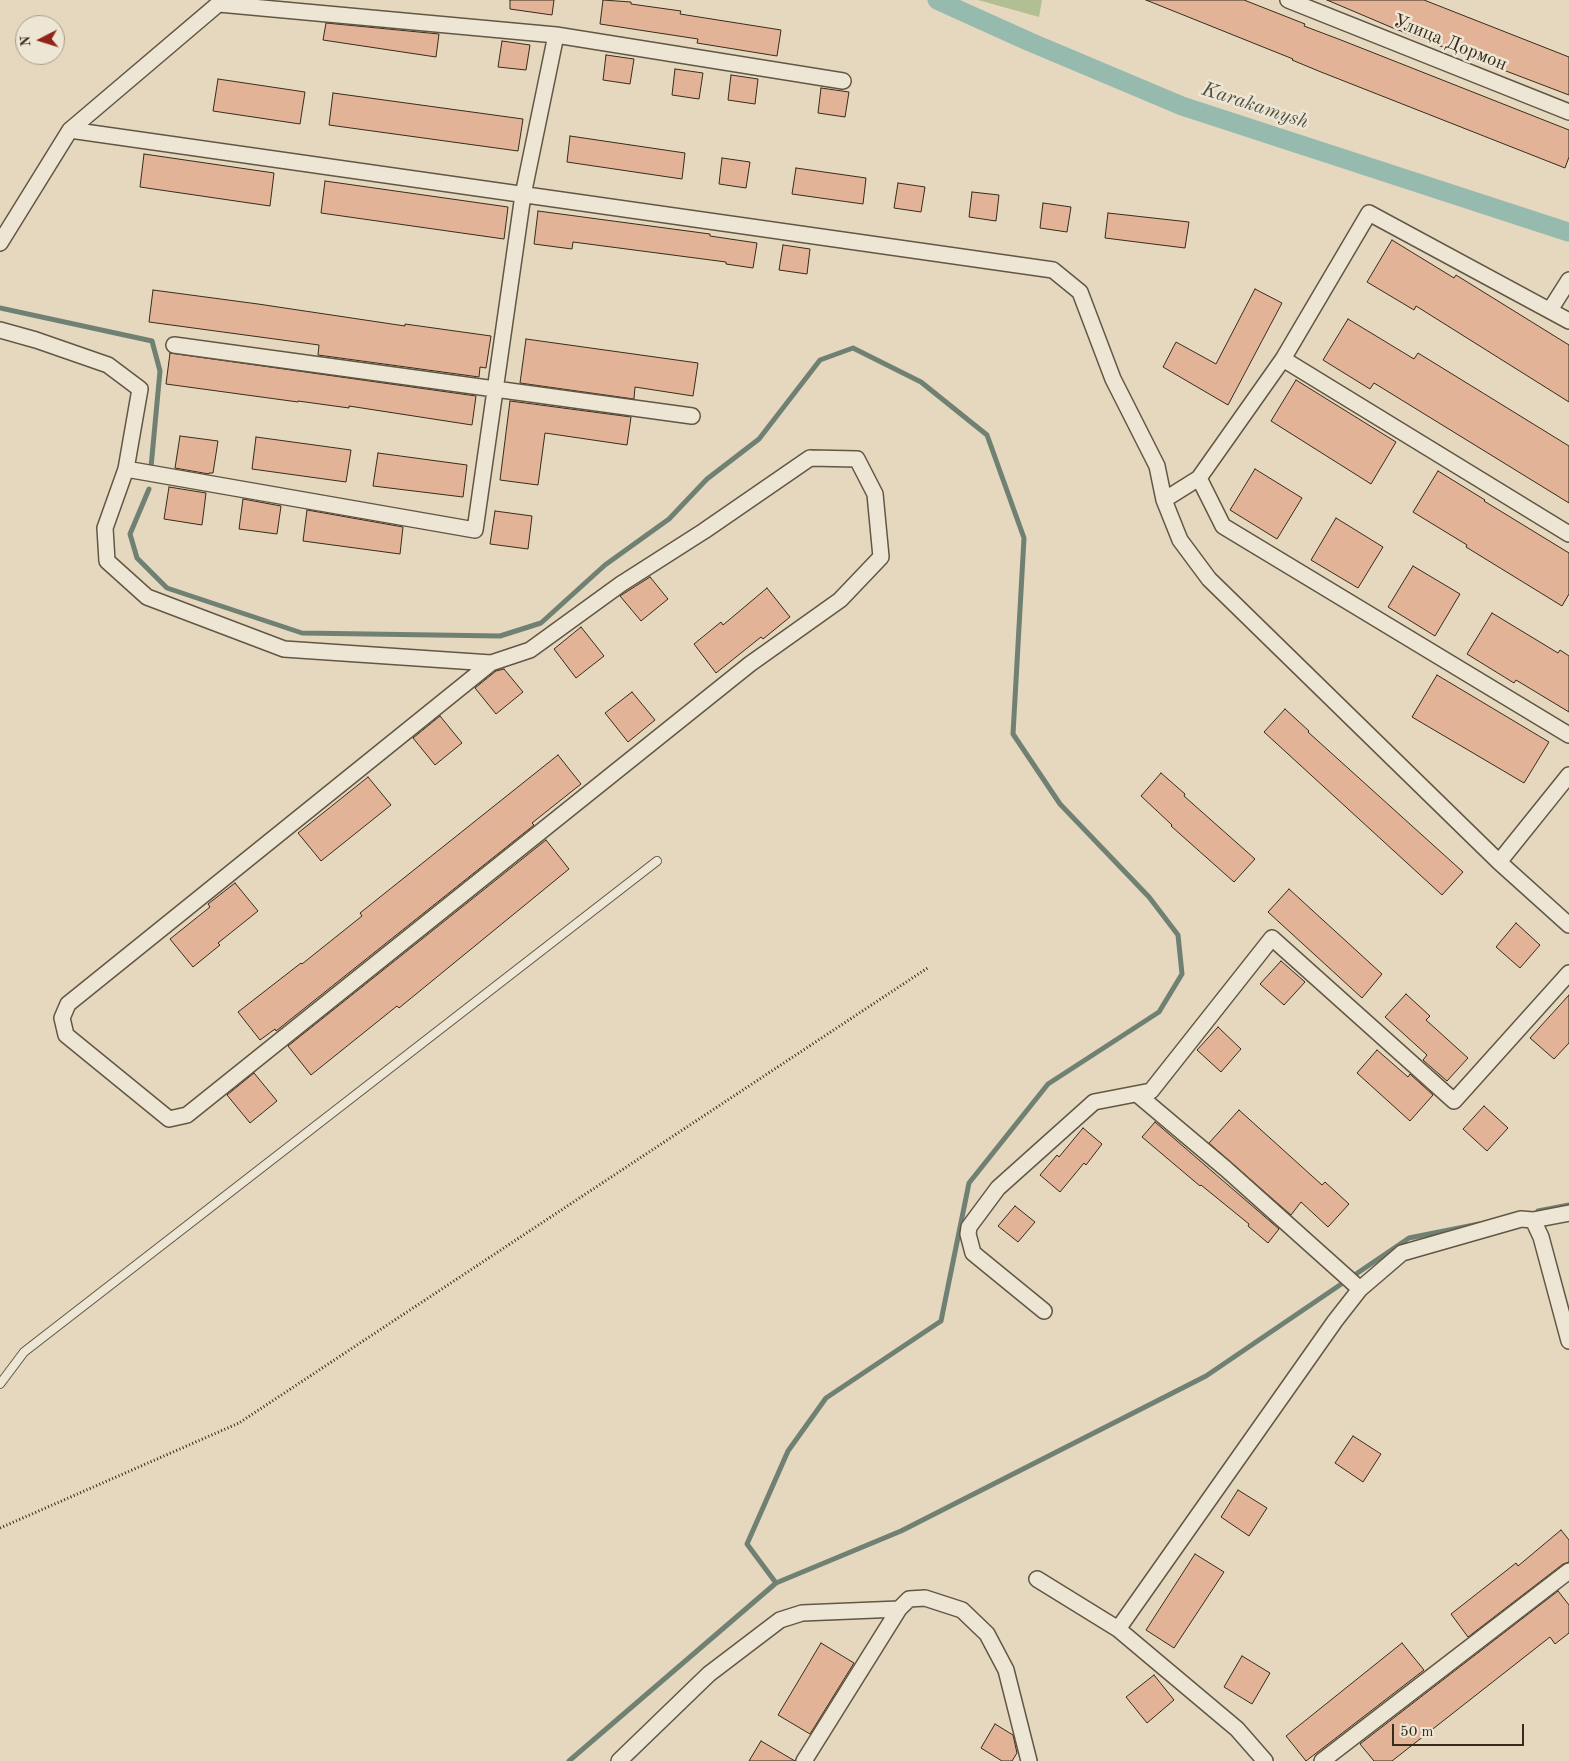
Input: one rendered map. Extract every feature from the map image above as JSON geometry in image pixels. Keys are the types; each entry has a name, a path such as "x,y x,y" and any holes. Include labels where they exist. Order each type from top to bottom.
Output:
{"street":[{"name":"Улица Дормон","path":"1288,0 1569,112"},
{"path":"0,243 70,130 221,2 556,35 843,81"},
{"path":"126,469 475,530 523,195 556,35"},
{"path":"70,130 1052,270 1080,292 1113,378 1157,466 1164,500 1180,540 1209,579 1499,862 1569,925"},
{"path":"1164,500 1199,478 1283,359 1369,213 1569,322"},
{"path":"1550,310 1569,280"},
{"path":"0,330 36,340 108,365 140,389 126,469 105,528 107,561 147,597 284,649 491,663 530,650 622,584 810,458 857,459 875,494 881,557 840,600 750,664 187,1115 169,1118 66,1035 62,1018 68,1004 491,663"},
{"path":"174,345 692,416"},
{"path":"1283,359 1569,534"},
{"path":"1199,478 1223,526 1569,735"},
{"path":"1499,862 1569,775"},
{"path":"1044,1311 973,1253 968,1234 969,1227 998,1188 1094,1102 1151,1091 1272,938 1454,1101 1569,973"},
{"path":"1137,1094 1241,1182 1360,1290"},
{"path":"1118,1629 1335,1321 1360,1290 1402,1253 1521,1219 1533,1220 1569,1213"},
{"path":"1533,1220 1540,1237 1569,1341"},
{"path":"1322,1761 1569,1571"},
{"path":"1037,1579 1118,1629 1237,1729 1265,1761"},
{"path":"804,1761 899,1609 909,1599 925,1598 962,1610 987,1634 1006,1670 1030,1761"},
{"path":"619,1761 709,1674 780,1620 802,1612 899,1609"}],"lane":[{"path":"0,1384 24,1352 657,861"}],"path":[{"path":"0,1528 239,1423 929,967"}],"green space":[{"path":"978,0 1042,0 1039,17"}],"building":[{"path":"510,0 554,0 552,15 510,9"},
{"path":"603,0 631,2 631,4 681,11 680,14 781,30 777,56 697,43 698,39 600,24"},
{"path":"1146,0 1244,0 1305,24 1304,26 1569,130 1569,157 1565,168 1321,72"},
{"path":"1327,0 1424,0 1569,57 1569,95 1393,28"},
{"path":"326,23 439,34 436,57 323,40"},
{"path":"502,41 530,45 526,70 498,67"},
{"path":"606,55 634,59 630,84 603,80"},
{"path":"675,69 703,73 699,99 672,95"},
{"path":"731,75 758,79 755,104 728,100"},
{"path":"218,79 305,92 300,124 213,111"},
{"path":"821,88 849,92 845,117 818,113"},
{"path":"333,93 523,119 518,151 329,125"},
{"path":"570,136 685,153 682,179 567,162"},
{"path":"144,154 274,173 270,206 140,187"},
{"path":"722,158 750,162 746,188 719,184"},
{"path":"796,168 866,178 863,204 792,194"},
{"path":"325,181 508,207 504,239 321,213"},
{"path":"898,183 925,187 921,212 894,208"},
{"path":"972,192 999,195 996,221 969,217"},
{"path":"1043,203 1071,207 1067,232 1040,228"},
{"path":"538,211 710,234 710,236 757,243 753,268 726,264 726,262 573,242 572,249 534,244"},
{"path":"1108,213 1189,222 1185,248 1105,238"},
{"path":"1392,240 1454,278 1456,275 1569,345 1569,402 1416,306 1414,310 1367,282"},
{"path":"783,245 810,249 807,274 779,270"},
{"path":"1255,289 1282,303 1228,405 1163,367 1176,342 1216,364"},
{"path":"153,290 405,326 405,324 491,336 486,368 480,367 479,377 318,355 319,345 149,322"},
{"path":"1348,319 1414,359 1418,353 1569,446 1569,503 1374,383 1370,389 1323,360"},
{"path":"526,339 698,363 693,396 635,387 634,399 520,383"},
{"path":"170,353 476,396 472,425 349,406 349,408 298,402 166,384"},
{"path":"1296,380 1396,442 1371,484 1271,421"},
{"path":"510,401 631,417 627,445 545,433 538,485 500,480"},
{"path":"180,436 218,441 213,473 209,474 175,468"},
{"path":"256,437 351,450 346,482 252,469"},
{"path":"378,453 467,465 463,497 373,486"},
{"path":"1255,469 1302,498 1277,539 1230,510"},
{"path":"1438,471 1569,553 1569,594 1562,606 1413,512"},
{"path":"169,487 206,493 202,525 164,519"},
{"path":"243,499 281,506 277,534 239,529"},
{"path":"307,510 403,527 400,554 303,541"},
{"path":"495,511 532,516 528,549 490,544"},
{"path":"1336,518 1383,547 1358,588 1311,560"},
{"path":"1413,566 1460,594 1435,636 1388,607"},
{"path":"650,577 668,599 641,621 620,596"},
{"path":"767,588 790,617 763,639 761,637 716,673 694,644 721,622 723,625"},
{"path":"1492,613 1558,653 1560,650 1569,656 1569,712 1516,680 1514,683 1467,654"},
{"path":"581,627 604,656 576,678 554,649"},
{"path":"504,669 523,692 496,714 475,688 496,671"},
{"path":"1437,675 1549,742 1524,783 1412,717"},
{"path":"632,692 655,720 628,742 605,713"},
{"path":"1285,709 1463,872 1442,895 1264,732"},
{"path":"440,716 462,743 435,765 413,738"},
{"path":"558,755 581,784 532,823 534,825 276,1031 275,1029 260,1040 238,1012 362,916 360,913"},
{"path":"1161,773 1255,859 1234,882 1171,826 1141,796"},
{"path":"368,777 391,805 321,861 298,833"},
{"path":"546,840 569,869 399,1008 397,1006 311,1075 288,1046"},
{"path":"235,883 258,911 218,943 220,945 193,967 170,939 210,907 208,904"},
{"path":"1289,889 1382,974 1362,998 1268,912"},
{"path":"1516,923 1540,945 1520,968 1496,947"},
{"path":"1281,961 1305,982 1284,1005 1260,984"},
{"path":"1406,994 1430,1016 1426,1020 1468,1058 1447,1081 1423,1060 1427,1055 1385,1017"},
{"path":"1569,995 1569,1043 1554,1059 1530,1038"},
{"path":"1218,1027 1241,1049 1221,1072 1197,1050"},
{"path":"1377,1050 1408,1077 1410,1074 1433,1095 1410,1121 1357,1073"},
{"path":"254,1073 277,1101 250,1123 227,1095"},
{"path":"1484,1106 1508,1128 1487,1151 1463,1129"},
{"path":"1239,1110 1322,1185 1325,1182 1349,1204 1328,1227 1301,1202 1291,1215 1209,1143"},
{"path":"1155,1122 1279,1229 1268,1243 1248,1226 1249,1224 1142,1137"},
{"path":"1083,1128 1102,1144 1086,1165 1084,1163 1060,1192 1040,1175 1057,1155 1059,1157"},
{"path":"1015,1206 1035,1222 1018,1242 998,1226"},
{"path":"1353,1436 1381,1454 1363,1482 1335,1463"},
{"path":"1238,1490 1267,1508 1249,1536 1221,1517"},
{"path":"1561,1530 1569,1540 1569,1562 1563,1564 1468,1637 1451,1614 1516,1563 1518,1566"},
{"path":"1195,1554 1224,1572 1174,1648 1146,1630"},
{"path":"1558,1591 1569,1605 1569,1633 1555,1644 1550,1637 1392,1761 1374,1761 1360,1744"},
{"path":"821,1643 854,1663 810,1734 778,1715"},
{"path":"1402,1643 1424,1670 1306,1761 1286,1736"},
{"path":"1242,1656 1270,1673 1252,1704 1224,1687"},
{"path":"1154,1675 1174,1700 1147,1723 1126,1697"},
{"path":"995,1724 1013,1735 1017,1753 1012,1761 1002,1761 981,1748"},
{"path":"761,1741 795,1761 749,1761"}],"waterway":[{"name":"Karakamysh","path":"937,0 1030,42 1182,106 1568,232"},
{"path":"0,308 152,341 160,371 151,467"},
{"path":"149,489 130,534 137,558 167,588 302,633 500,636 541,623 605,565 669,519 707,479 759,439 820,360 853,348 921,382 987,435 1024,538 1013,734 1060,804 1149,897 1178,935 1182,974 1159,1012 1048,1084 969,1183 941,1321 826,1398 788,1451 747,1544 776,1583"},
{"path":"1538,1211 1569,1205"},
{"path":"569,1761 776,1583 901,1531 1206,1376 1409,1238 1479,1224"}]}
